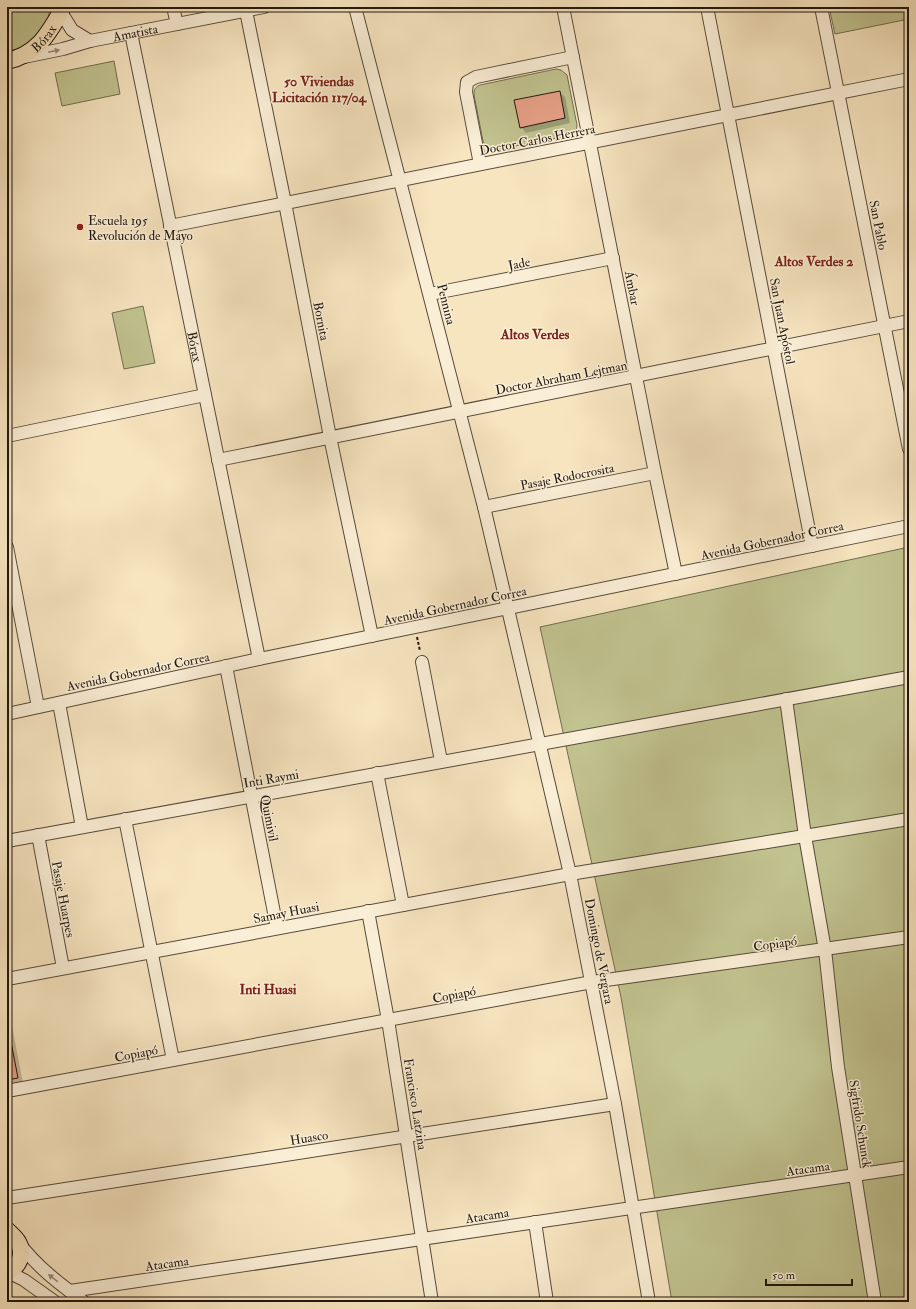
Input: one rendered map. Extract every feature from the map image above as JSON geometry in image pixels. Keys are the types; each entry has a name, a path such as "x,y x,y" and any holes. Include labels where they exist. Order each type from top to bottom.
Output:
{"main road":[{"name":"Bórax","path":"13,60 40,44 50,30 60,10"},
{"path":"7,1230 18,1242 21,1251 20,1260 14,1268 8,1272"}],"street":[{"path":"173,7 177,24"},
{"name":"Amatista","path":"13,60 90,41 264,7"},
{"name":"Pennina","path":"356,7 460,412 508,608"},
{"name":"Ámbar","path":"563,7 635,376 676,574"},
{"name":"San Juan Apóstol","path":"708,7 812,546"},
{"name":"San Pablo","path":"821,7 909,449"},
{"name":"Bórax","path":"60,10 72,30 90,41"},
{"name":"Bornita","path":"246,10 330,437 372,636"},
{"name":"Bórax","path":"130,33 259,659"},
{"path":"480,164 466,92 467,82 476,77 573,57"},
{"name":"Doctor Carlos Herrera","path":"170,226 909,79"},
{"name":"Jade","path":"430,294 613,258"},
{"name":"Doctor Abraham Lejtman","path":"218,460 909,321"},
{"path":"7,436 205,395"},
{"name":"Pasaje Rodocrosita","path":"484,507 655,473"},
{"name":"Avenida Gobernador Correa","path":"7,714 259,659 909,526"},
{"path":"7,547 38,707"},
{"name":"Domingo de Vergara","path":"508,608 570,874 592,982 615,1104 649,1302"},
{"path":"422,662 441,761"},
{"name":"Quimivil","path":"226,666 277,928"},
{"name":"Inti Raymi","path":"7,841 539,743 909,677"},
{"name":"Sigfrido Schunck","path":"786,699 805,836 825,950 838,1067 875,1302"},
{"path":"58,703 82,827"},
{"path":"378,773 403,905"},
{"path":"125,819 173,1060"},
{"name":"Samay Huasi","path":"7,979 570,874 909,819"},
{"name":"Pasaje Huarpes","path":"38,835 63,968"},
{"name":"Francisco Latzina","path":"368,911 388,1020 432,1302"},
{"name":"Copiapó","path":"7,1091 592,982 909,937"},
{"name":"Huasco","path":"7,1198 615,1104"},
{"name":"Atacama","path":"70,1292 909,1167"},
{"path":"535,1222 547,1302"},
{"path":"18,1242 37,1265 84,1302"},
{"path":"8,1272 24,1280 55,1302"}],"path":[{"path":"415,627 422,662"}],"green space":[{"path":"7,7 51,7 47,21 31,42 19,49 7,51"},
{"path":"829,7 909,7 909,19 835,34"},
{"path":"114,61 120,94 62,106 55,73"},
{"path":"556,69 561,70 567,75 577,125 575,132 569,136 495,150 488,148 483,141 474,95 476,88 480,85"},
{"path":"143,306 155,363 124,369 112,313"},
{"path":"909,547 909,1302 672,1302 621,997 540,627"}],"building":[{"path":"560,91 565,118 520,128 514,100"},
{"path":"7,1021 18,1078 7,1080"}],"place":[{"name":"Escuela 195 Revolución de Mayo","path":"80,227"}],"district":[{"name":"50 Viviendas Licitación 117/04","path":"319,90"},
{"name":"Altos Verdes 2","path":"814,261"},
{"name":"Altos Verdes","path":"535,334"},
{"name":"Inti Huasi","path":"268,989"}]}
